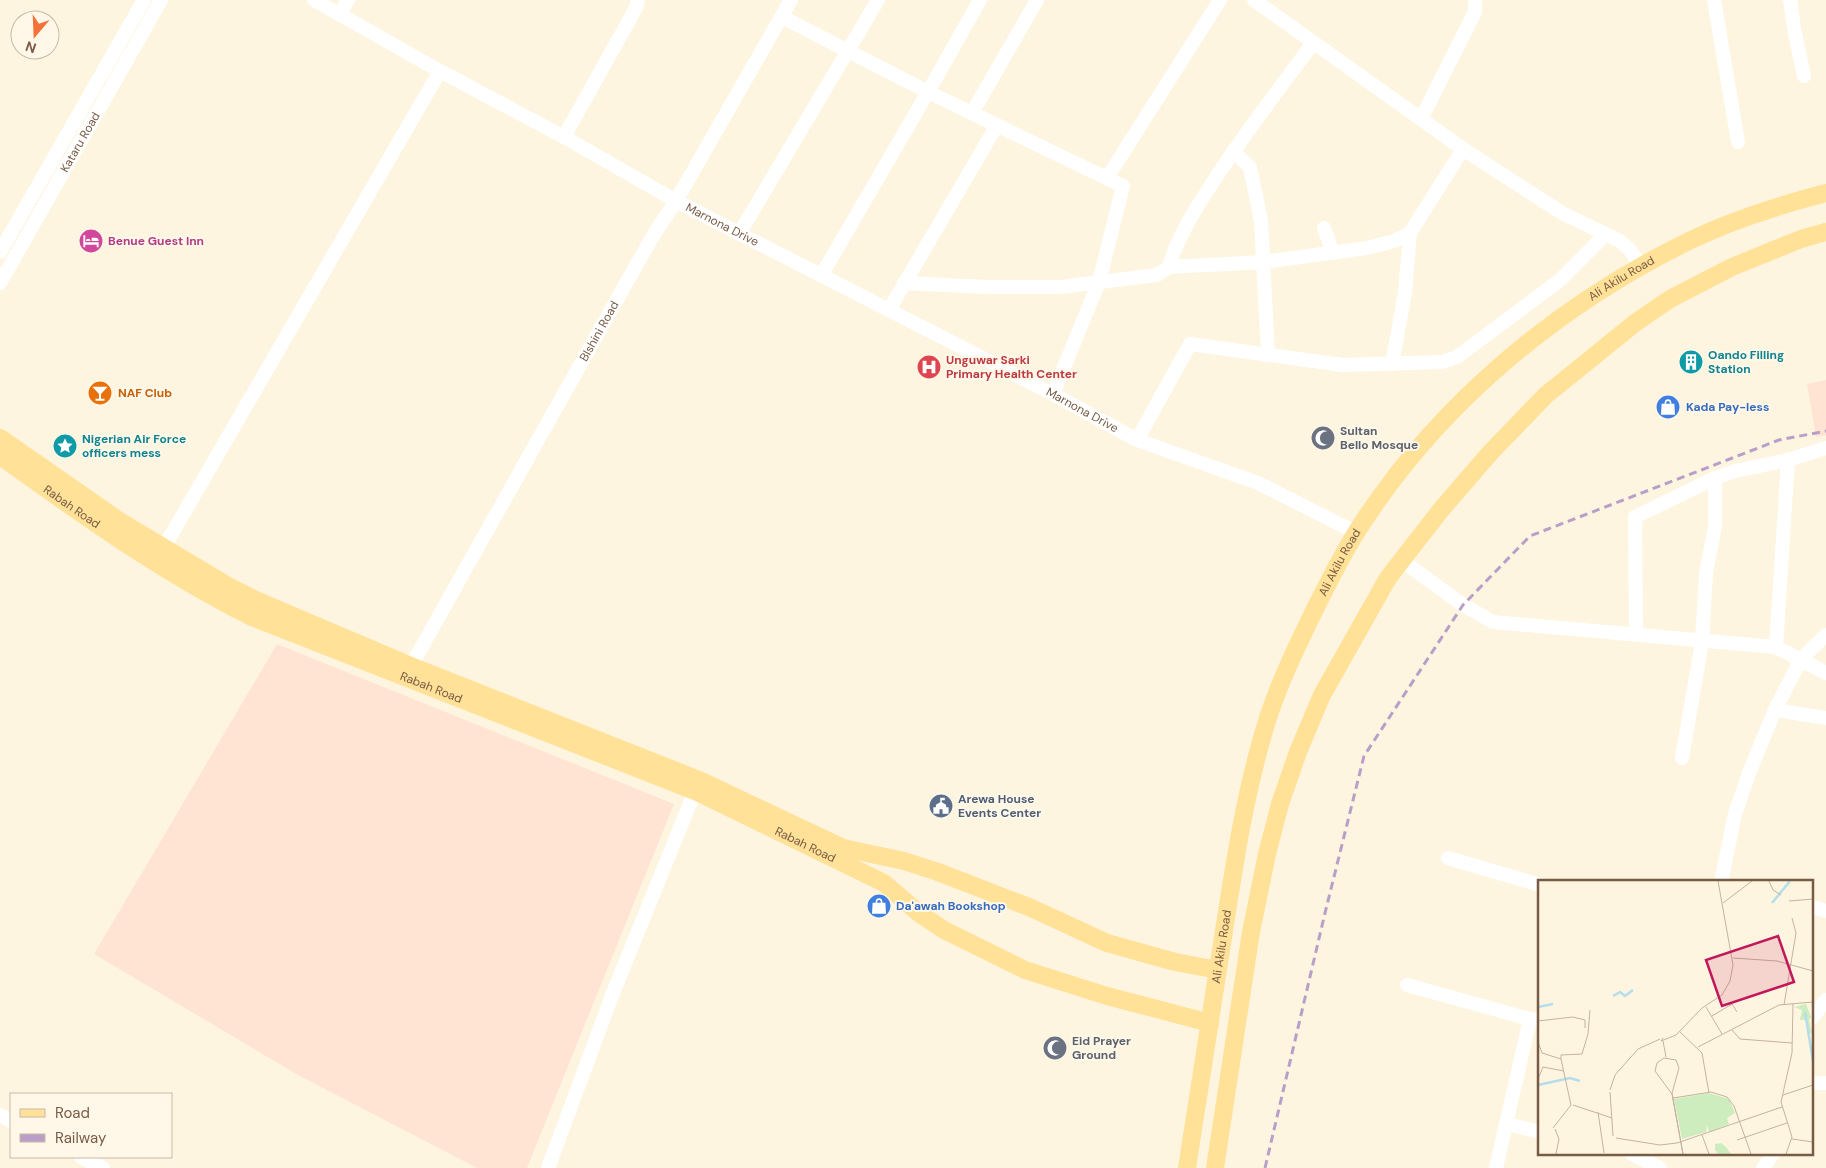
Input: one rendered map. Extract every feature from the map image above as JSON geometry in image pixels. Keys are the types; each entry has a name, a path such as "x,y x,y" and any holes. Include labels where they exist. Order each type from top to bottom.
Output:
{"main road":[{"name":"Ali Akilu Road","path":"1187,1168 1244,812 1256,758 1268,718 1287,667 1333,572 1356,533 1394,478 1423,442 1484,381 1555,322 1640,266 1692,239 1746,218 1826,193"},
{"path":"1215,1168 1251,932 1267,854 1280,804 1298,752 1322,696 1388,578 1440,511 1490,453 1546,395 1635,323 1670,299 1732,267 1800,239 1826,232"},
{"name":"Rabah Road","path":"0,438 86,499 163,549 258,601 411,666 699,780 843,848 904,861 938,872 1029,907 1107,943 1175,962 1218,970"},
{"name":"Rabah Road","path":"0,456 118,539 198,588 252,617 695,791 884,883 920,914 944,930 1025,970 1107,996 1210,1023"}],"street":[{"name":"Kataru Road","path":"0,252 144,0"},
{"name":"Kataru Road","path":"0,283 161,0"},
{"name":"Marnona Drive","path":"314,0 440,71 564,137 676,201 1053,394 1137,440 1258,483 1356,533"},
{"path":"340,14 348,0"},
{"path":"564,137 636,8 638,0"},
{"name":"BIshini Road","path":"411,666 640,260 791,0"},
{"path":"739,234 878,0"},
{"path":"821,276 980,0"},
{"path":"972,113 1037,0"},
{"path":"1107,178 1220,0"},
{"path":"1254,0 1463,149 1562,213 1620,241 1631,251 1640,266"},
{"path":"1421,119 1475,12 1475,0"},
{"path":"1714,0 1738,142"},
{"path":"1790,0 1804,76"},
{"path":"782,17 928,92 1123,186 1099,282 1053,394"},
{"path":"1169,267 1175,246 1191,216 1233,151 1313,43"},
{"path":"163,549 440,71"},
{"path":"889,310 997,125"},
{"path":"1392,364 1405,293 1410,233 1463,149"},
{"path":"1233,151 1250,167 1261,221 1268,355"},
{"path":"1324,228 1333,253"},
{"path":"904,283 988,287 1060,287 1157,275 1169,267 1264,262 1367,248 1394,241 1410,233"},
{"path":"1137,440 1190,344 1342,365 1442,362 1457,357 1560,280 1606,234"},
{"path":"1636,634 1635,517 1715,478 1735,471 1788,460 1826,448"},
{"path":"1776,647 1788,460"},
{"path":"1682,758 1702,642 1706,573 1715,527 1715,478"},
{"path":"1401,560 1462,605 1493,622 1636,634 1702,642 1776,647 1826,673"},
{"path":"1723,880 1735,814 1775,710 1800,660 1826,635"},
{"path":"1775,710 1826,718"},
{"path":"548,1168 613,993 695,791"},
{"path":"1448,858 1538,883"},
{"path":"1407,985 1535,1019 1496,1168"},
{"path":"1814,1015 1826,1000"},
{"path":"1507,1124 1538,1132"},
{"path":"1763,1168 1772,1156"},
{"path":"83,1158 103,1168"},
{"path":"1641,1159 1660,1168"}],"shaded area":[{"path":"1826,380 1826,435 1816,437 1807,384"},
{"path":"277,644 674,804 527,1168 477,1168 298,1075 94,954"}],"railway":[{"path":"1265,1168 1364,756 1463,605 1530,536 1779,440 1826,431"}],"place":[{"name":"Benue Guest Inn","path":"91,241"},
{"name":"Oando Filling Station","path":"1691,362"},
{"name":"Unguwar Sarki Primary Health Center","path":"929,367"},
{"name":"NAF Club","path":"100,393"},
{"name":"Kada Pay-less","path":"1668,407"},
{"name":"Sultan Bello Mosque","path":"1323,438"},
{"name":"Nigerian Air Force officers mess","path":"65,446"},
{"name":"Arewa House Events Center","path":"941,806"},
{"name":"Da'awah Bookshop","path":"879,906"},
{"name":"Eid Prayer Ground","path":"1055,1048"}]}
